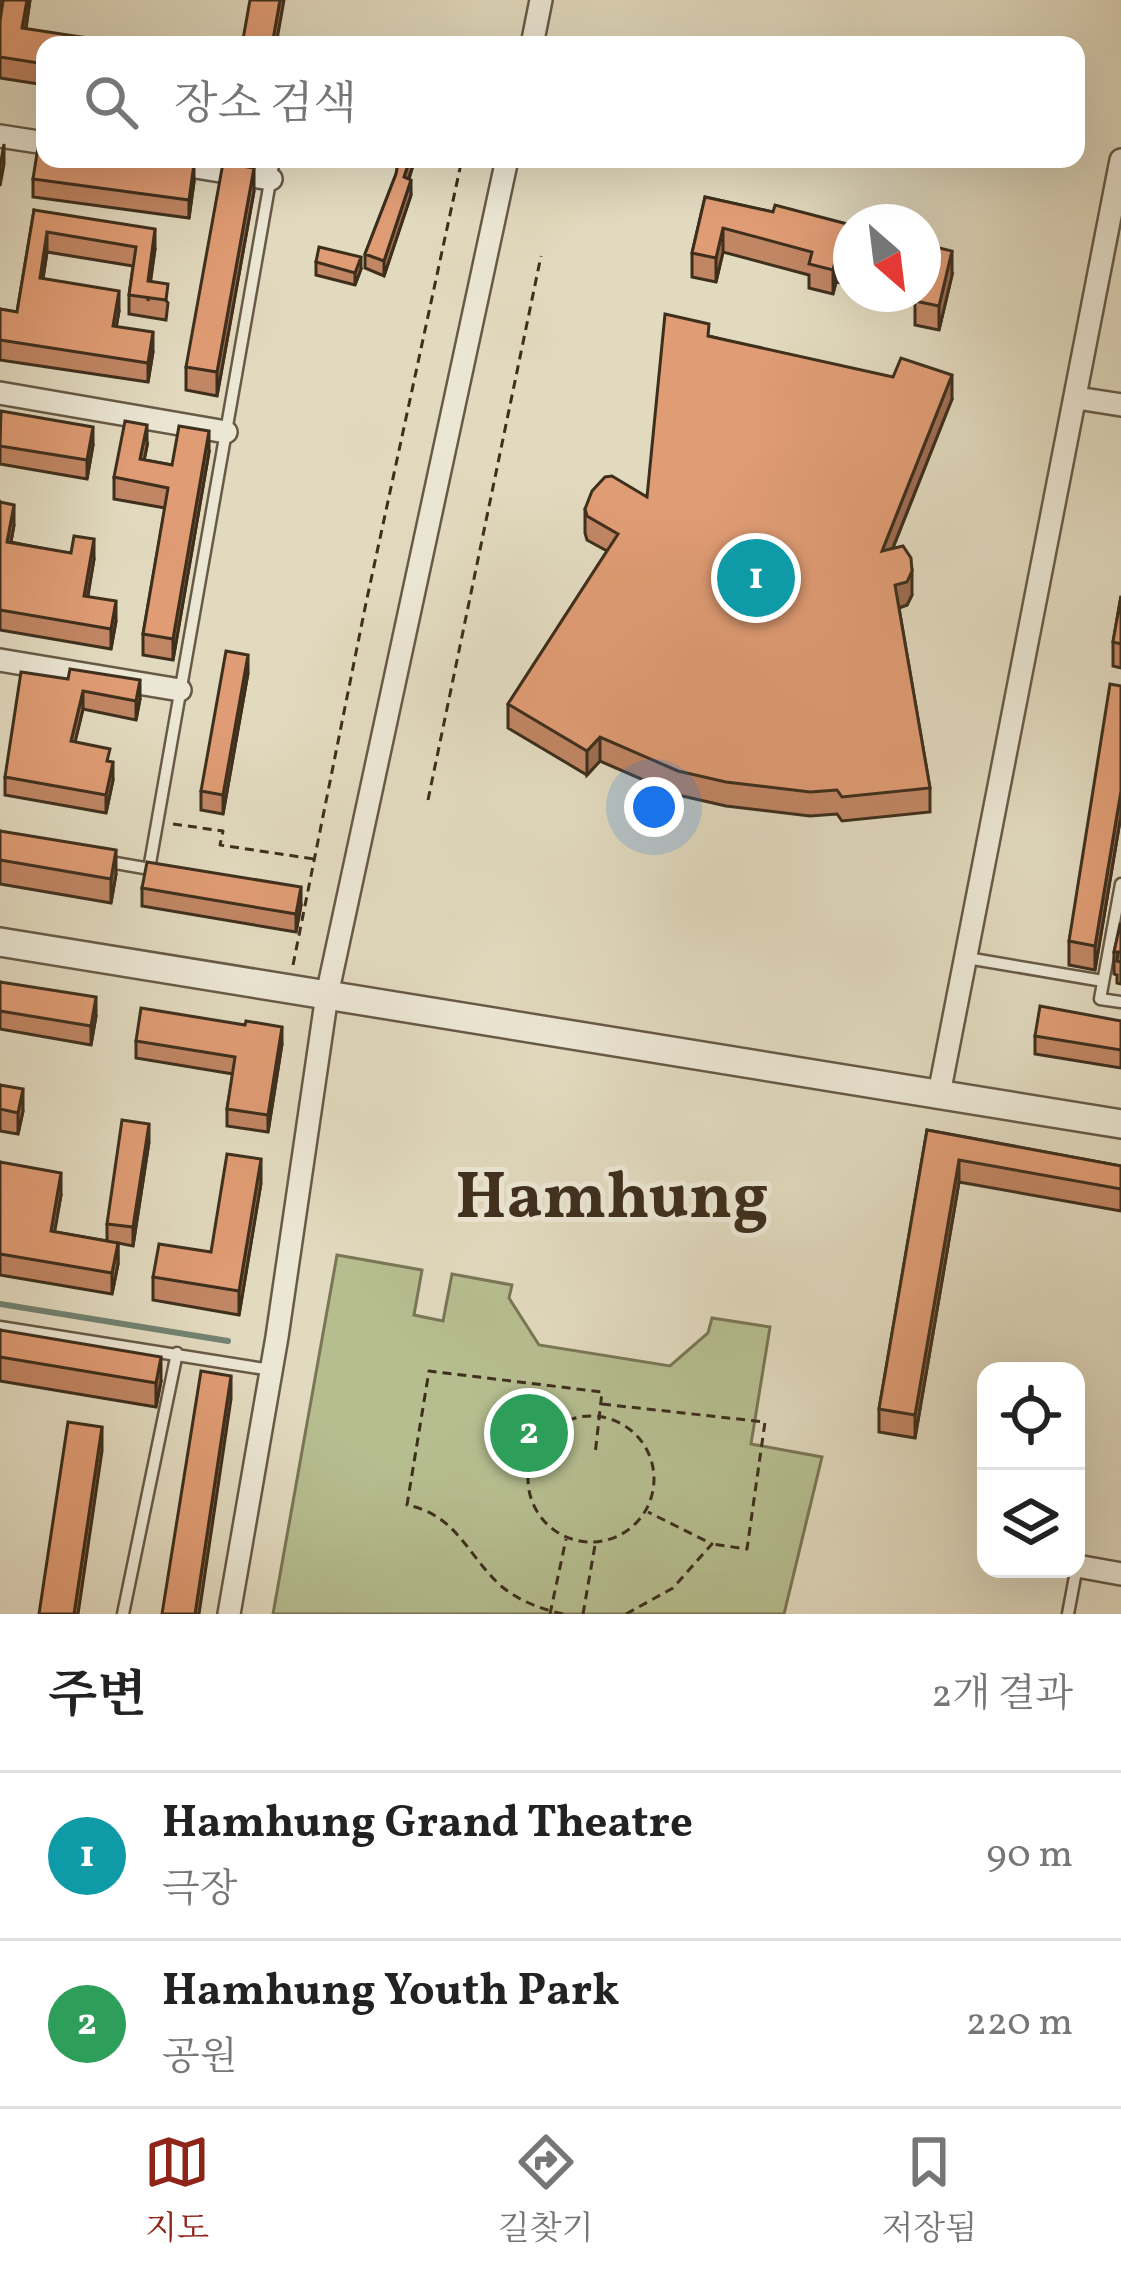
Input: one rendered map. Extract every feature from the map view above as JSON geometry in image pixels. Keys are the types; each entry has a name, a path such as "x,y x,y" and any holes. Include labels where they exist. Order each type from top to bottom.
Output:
{"street":[{"path":"534,36 542,0"},
{"path":"0,136 36,142"},
{"path":"939,1094 1121,160"},
{"path":"229,1614 272,1370 327,995 505,168"},
{"path":"0,393 226,433"},
{"path":"1077,398 1121,405"},
{"path":"0,660 180,690"},
{"path":"0,942 1121,1124"},
{"path":"1085,1567 1121,1574"}],"lane":[{"path":"149,869 272,169"},
{"path":"85,858 171,873"},
{"path":"1121,884 1100,999 1121,1002"},
{"path":"967,958 1103,981"},
{"path":"0,1327 272,1370"},
{"path":"122,1614 177,1353"},
{"path":"1068,1614 1075,1578"}],"path":[{"path":"288,990 460,168"},
{"path":"428,800 542,256"},
{"path":"157,822 223,831 220,845 315,859"},
{"path":"563,1614 518,1598 437,1514 407,1505 429,1371 602,1392 595,1455"},
{"path":"601,1404 765,1422 746,1550 712,1544 645,1511"},
{"path":"599,1417 634,1433 650,1455 654,1481 645,1511 621,1535 596,1543 566,1538 547,1526 532,1504 529,1465 540,1441 560,1424 599,1417"},
{"path":"550,1612 566,1538"},
{"path":"583,1614 596,1543"},
{"path":"626,1614 673,1588 712,1544"}],"green space":[{"path":"337,1255 422,1270 414,1315 443,1321 452,1274 512,1285 509,1298 539,1345 670,1366 708,1333 712,1318 770,1327 751,1444 822,1457 784,1614 273,1614"}],"building":[{"path":"27,0 22,28 75,36 36,36 36,63 0,57 3,1"},
{"path":"250,0 280,0 274,36 244,36"},
{"path":"36,160 36,168 193,168 189,200 33,179"},
{"path":"222,168 254,168 217,372 186,367"},
{"path":"397,168 407,168 404,177 411,180 384,261 365,254"},
{"path":"705,197 773,212 775,205 833,220 833,270 809,264 812,252 723,228 716,258 692,253"},
{"path":"34,210 155,229 148,281 168,284 166,300 129,295 136,247 47,232 40,278 119,291 113,326 153,332 148,363 0,340 0,309 17,312"},
{"path":"319,247 361,257 355,273 316,262"},
{"path":"941,248 952,251 941,298"},
{"path":"665,314 709,324 708,336 893,377 901,358 952,375 882,551 903,546 911,558 907,582 895,585 930,788 842,797 837,790 810,792 726,782 678,771 600,737 587,751 508,704 618,534 587,516 592,491 612,476 647,497"},
{"path":"1,411 93,427 87,460 0,446"},
{"path":"125,421 147,425 140,459 172,465 179,426 209,431 173,639 143,634 168,488 114,477"},
{"path":"0,502 14,505 7,542 71,553 74,536 94,539 84,596 116,601 111,629 0,610"},
{"path":"1121,596 1121,644 1113,642"},
{"path":"226,651 248,655 223,795 201,791"},
{"path":"70,669 140,680 136,701 83,691 71,741 110,749 107,761 113,762 106,795 5,777 21,672 68,679"},
{"path":"1110,684 1121,686 1121,791 1095,946 1069,941"},
{"path":"0,831 116,850 111,879 0,860"},
{"path":"147,862 301,887 296,914 142,888"},
{"path":"1121,924 1121,962 1114,952"},
{"path":"0,982 96,997 91,1026 0,1011"},
{"path":"1040,1006 1121,1021 1121,1050 1035,1036"},
{"path":"141,1008 282,1027 268,1115 227,1109 235,1057 136,1041"},
{"path":"0,1085 23,1089 18,1113 0,1109"},
{"path":"122,1120 149,1124 133,1227 107,1224"},
{"path":"927,1130 1121,1166 1121,1189 959,1160 915,1415 879,1409"},
{"path":"227,1154 261,1159 239,1291 153,1277 159,1244 211,1252"},
{"path":"0,1162 61,1173 51,1231 118,1243 112,1273 0,1254"},
{"path":"0,1330 161,1357 156,1383 0,1357"},
{"path":"201,1371 231,1376 195,1614 162,1614"},
{"path":"68,1422 102,1427 74,1614 39,1614"}],"waterway":[{"path":"0,1304 228,1341"}],"place":[{"name":"Hamhung Grand Theatre","path":"756,578"},
{"name":"Hamhung Youth Park","path":"529,1433"}],"district":[{"name":"Hamhung","path":"612,1200"}]}
